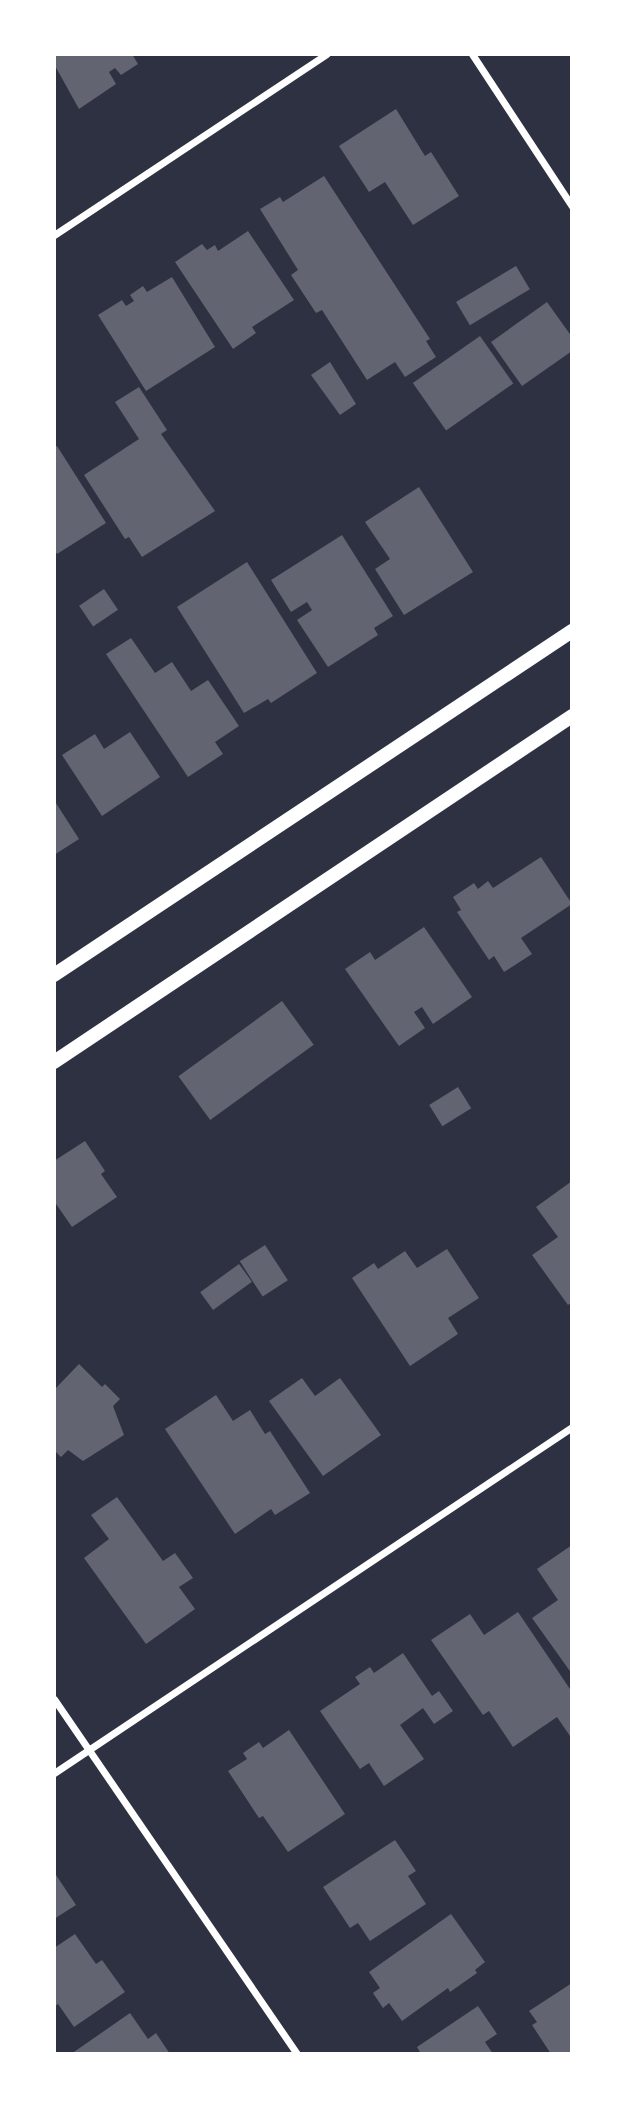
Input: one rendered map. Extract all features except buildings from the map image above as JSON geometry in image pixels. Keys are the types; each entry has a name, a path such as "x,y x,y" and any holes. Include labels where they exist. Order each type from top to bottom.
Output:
{"main road":[{"path":"54,975 572,631"},
{"path":"54,1062 572,716"}],"street":[{"path":"54,235 326,54"},
{"path":"472,54 572,206"},
{"path":"54,1773 572,1427"},
{"path":"54,1699 297,2054"}]}
